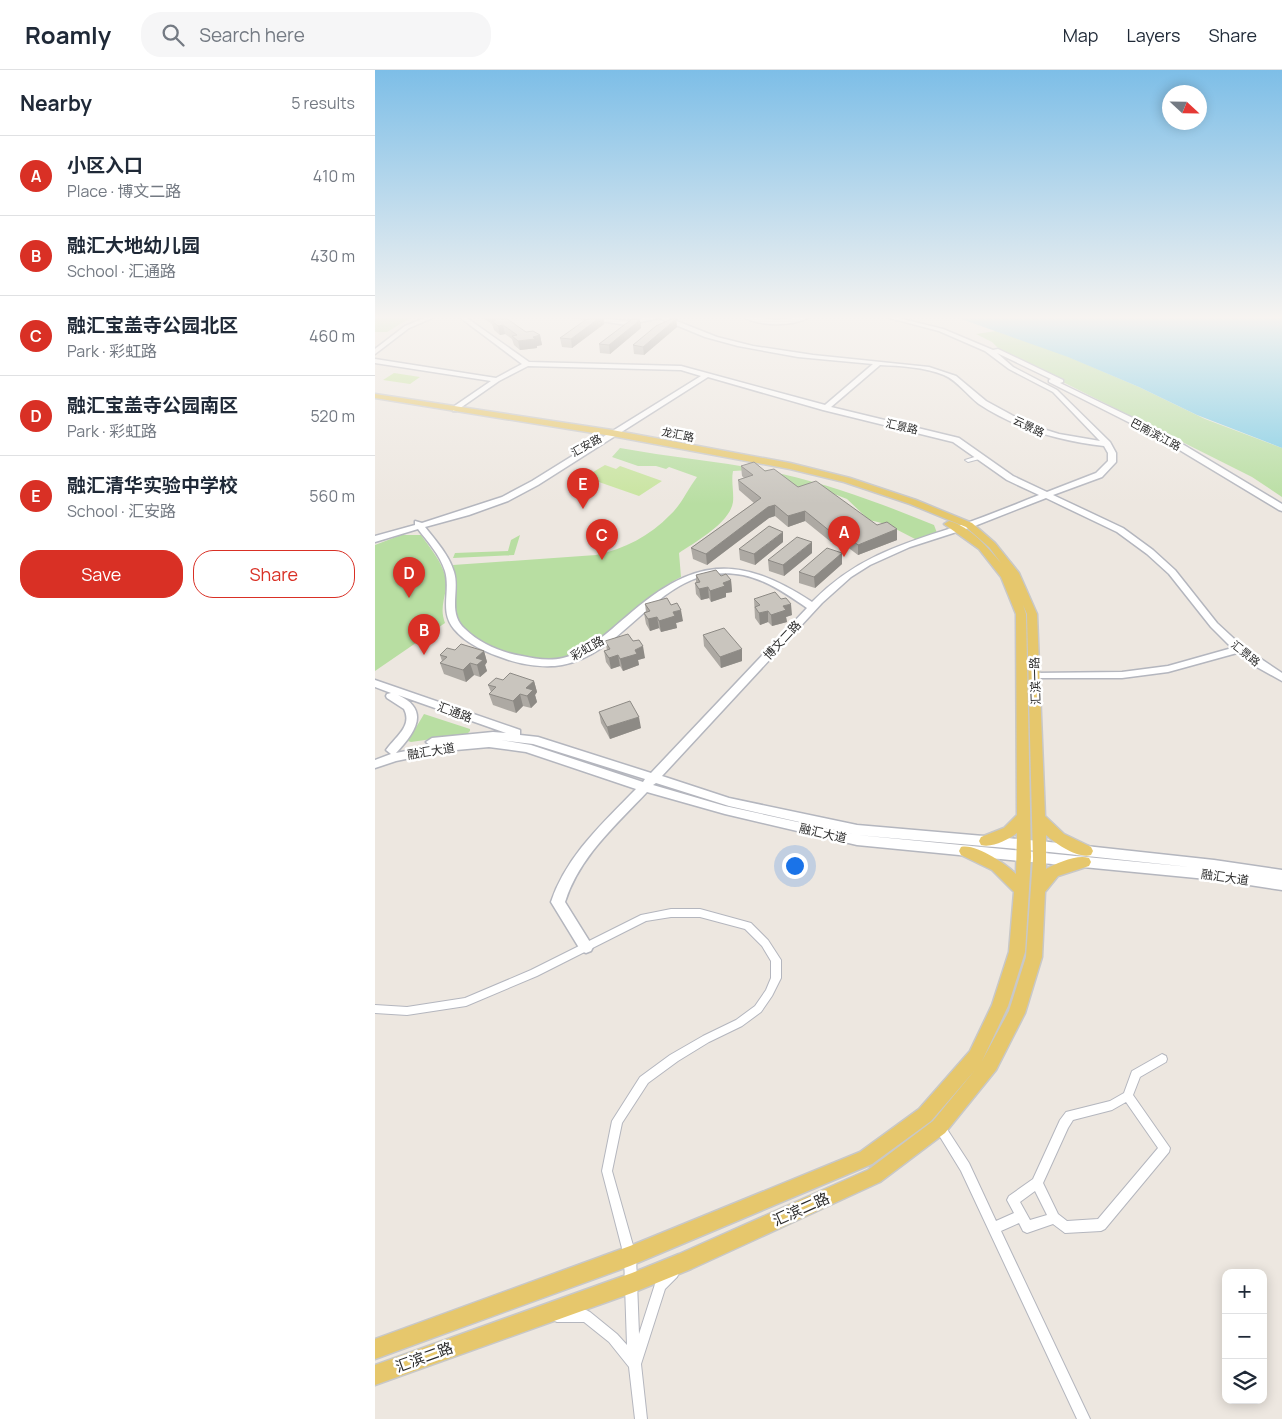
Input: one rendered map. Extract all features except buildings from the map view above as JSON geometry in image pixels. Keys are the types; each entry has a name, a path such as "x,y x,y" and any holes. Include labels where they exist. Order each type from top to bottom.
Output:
{"main road":[{"name":"龙汇路","path":"375,396 612,433 790,466 847,480 913,502 963,526"},
{"name":"龙汇路","path":"375,403 785,471 852,489 963,526"},
{"name":"汇滨一路","path":"963,526 992,545 1015,575 1032,614 1039,817 1032,852"},
{"name":"汇滨一路","path":"963,526 1006,576 1021,614 1024,814 1032,852"},
{"path":"986,841 1011,832 1018,825 1024,814"},
{"path":"1039,817 1046,829 1055,837 1085,856"},
{"path":"966,851 999,867 1030,891 1055,870 1085,856"},
{"name":"汇滨二路","path":"375,1374 632,1283 684,1262 874,1176 939,1127 990,1064 1017,1013 1034,957 1030,891 1032,852"},
{"name":"汇滨二路","path":"375,1349 630,1256 866,1158 925,1115 976,1056 1000,1006 1017,952 1030,891"}],"street":[{"path":"491,379 497,380"},
{"name":"汇安路","path":"375,534 466,513 505,499 535,483 599,439 701,379"},
{"name":"汇景路","path":"721,379 826,408 956,440 1010,478 1120,530 1150,552 1172,572 1214,625 1239,649 1282,678"},
{"path":"826,408 860,379"},
{"name":"云景路","path":"957,379 981,402 1038,431 1068,439 1107,444"},
{"path":"1032,379 1055,391 1107,444"},
{"name":"巴南滨江路","path":"1046,379 1161,435 1282,508"},
{"name":"巴南滨江路","path":"1057,379 1161,429 1282,500"},
{"path":"456,409 497,380"},
{"name":"博文二路","path":"586,947 558,902 564,883 582,854 813,607 848,574 867,563 907,545 1047,496 1099,475 1112,462 1112,452 1107,444"},
{"path":"968,460 981,457"},
{"name":"汇安路","path":"375,539 419,524"},
{"name":"彩虹路","path":"419,524 445,559 450,570 453,585 449,609 451,620 458,629 480,644 506,656 538,663 569,660 593,648 657,595 692,575 712,571 750,573 788,590 813,607"},
{"path":"1035,676 1122,675 1159,670 1239,649"},
{"name":"汇通路","path":"375,683 534,740"},
{"path":"375,691 400,699 412,712 413,721 409,730 392,750"},
{"name":"融汇大道","path":"375,756 392,750 447,739 484,736 534,740 725,810 857,840 966,851 1032,852 1214,865 1282,875"},
{"name":"融汇大道","path":"375,764 394,757 445,747 489,743 527,748 729,802 857,830 986,841 1032,852"},
{"name":"融汇大道","path":"1085,856 1282,885"},
{"path":"375,1009 407,1012 466,1002 644,918 671,913 700,913 749,926 765,943 776,960 776,978 758,1009 739,1023 706,1039 674,1058 644,1080 617,1121 607,1171 630,1256 635,1364 641,1419"},
{"path":"1054,1218 1027,1228 1013,1200 1037,1183 1064,1124 1070,1116 1112,1105 1128,1096 1136,1074 1162,1059"},
{"path":"1037,1183 1054,1218 1065,1227 1101,1225 1165,1148 1128,1096"},
{"path":"939,1127 965,1167 1084,1419"},
{"path":"994,1228 1021,1216"},
{"path":"635,1364 660,1285 684,1262"},
{"path":"538,1316 586,1316 613,1338 635,1364"}],"green space":[{"path":"385,379 417,379 410,384 383,380"},
{"path":"1057,379 1120,379 1205,419 1282,448 1282,497 1252,477"},
{"path":"620,448 742,466 821,484 934,525 937,533 917,540 886,524 869,520 847,499 834,494 790,487 751,470 733,471 733,502 730,510 726,517 711,531 679,553 681,577 656,592 615,627 575,654 552,660 525,658 493,647 465,631 457,622 453,613 456,579 453,565 596,555 636,541 662,523 678,507 697,477 669,467 666,469 656,466 638,466 612,457"},
{"path":"605,465 616,469 620,466 662,481 639,496 596,481 599,479 588,475"},
{"path":"401,535 421,535 442,567 446,581 443,601 445,623 375,671 375,545"},
{"path":"520,535 514,555 453,558 455,553 508,551 511,540"},
{"path":"424,714 470,729 470,731 467,734 408,741"}],"water":[{"path":"1120,379 1282,379 1282,448 1197,415"}],"place":[{"name":"融汇清华实验中学校","path":"583,509"},
{"name":"小区入口","path":"844,557"},
{"name":"融汇宝盖寺公园北区","path":"602,560"},
{"name":"融汇宝盖寺公园南区","path":"409,598"},
{"name":"融汇大地幼儿园","path":"424,655"}]}
